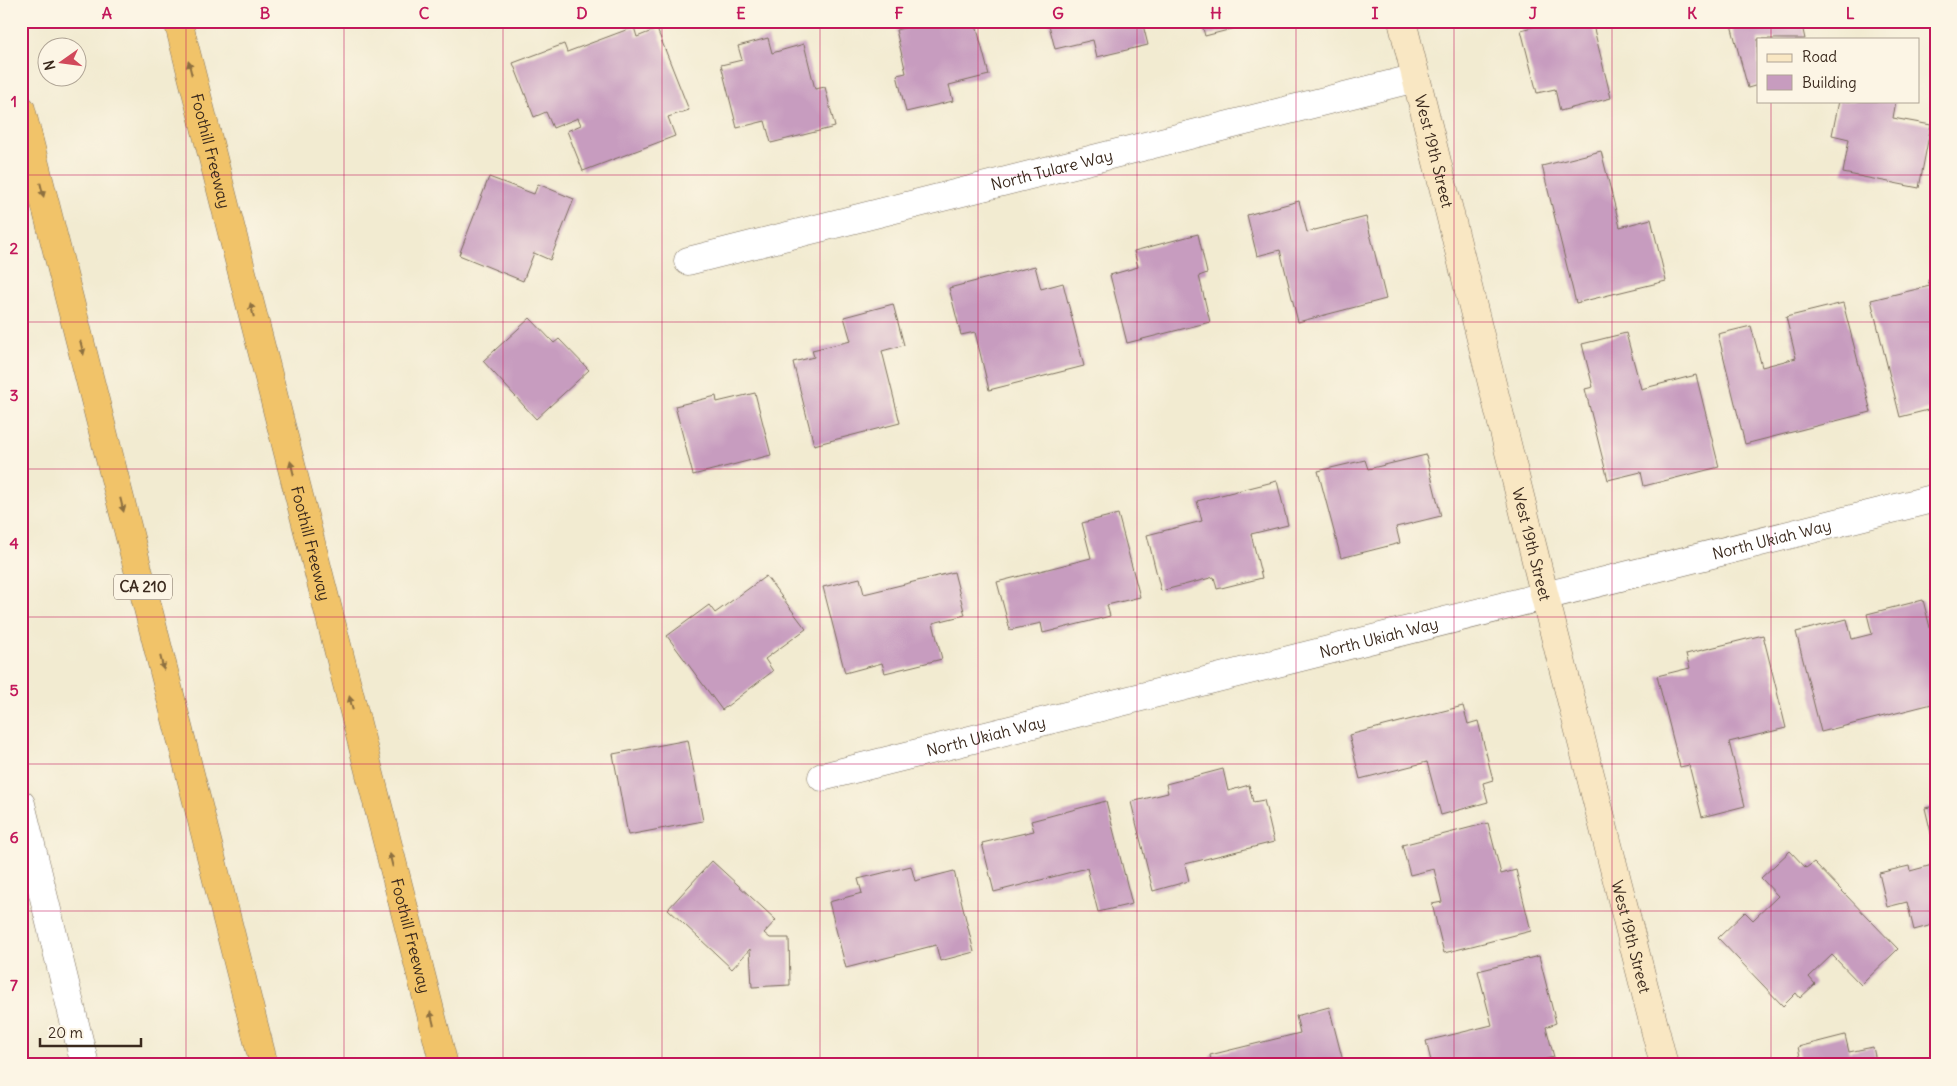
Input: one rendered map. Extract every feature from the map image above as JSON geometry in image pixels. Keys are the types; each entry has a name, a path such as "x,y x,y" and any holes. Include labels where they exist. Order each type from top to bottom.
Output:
{"highway":[{"name":"Foothill Freeway","path":"178,21 444,1065"},
{"name":"CA 210","path":"21,109 264,1065"}],"main road":[{"name":"West 19th Street","path":"1402,21 1545,597 1664,1065"}],"street":[{"name":"North Tulare Way","path":"688,262 1416,78"},
{"name":"North Ukiah Way","path":"822,777 1936,498"},
{"path":"21,804 85,1065"}],"building":[{"path":"930,21 975,21 989,75 949,85 953,101 906,112 897,75 906,73 896,30"},
{"path":"1048,21 1142,21 1148,45 1097,57 1093,40 1055,49"},
{"path":"1201,21 1251,21 1251,24 1205,36"},
{"path":"1554,21 1592,21 1611,98 1560,111 1555,89 1537,93 1521,30"},
{"path":"1730,21 1801,21 1805,38 1757,38 1757,85 1748,88"},
{"path":"634,27 637,37 657,29 689,110 668,117 675,136 583,171 567,131 581,125 578,118 553,128 546,112 534,117 513,63 564,44 567,52"},
{"path":"768,38 772,53 804,44 815,89 825,87 835,127 771,143 765,121 737,128 721,65 742,60 738,46"},
{"path":"1839,102 1896,102 1893,118 1931,125 1919,188 1843,173 1849,139 1832,135"},
{"path":"1601,151 1620,227 1651,219 1666,281 1576,303 1542,166"},
{"path":"489,177 534,194 538,184 574,199 550,260 534,253 523,281 459,255"},
{"path":"1299,201 1307,232 1366,217 1386,299 1298,322 1280,250 1257,256 1247,215"},
{"path":"1198,234 1207,273 1199,276 1210,322 1127,343 1110,275 1138,267 1134,251"},
{"path":"1035,266 1041,289 1063,283 1084,366 989,390 975,332 961,335 949,288"},
{"path":"1936,278 1936,408 1900,417 1871,300 1930,286 1928,280"},
{"path":"1843,303 1871,412 1745,444 1718,334 1751,326 1762,367 1796,358 1786,317"},
{"path":"893,304 904,345 882,351 900,423 814,445 793,362 814,357 812,350 851,341 844,317"},
{"path":"530,318 554,343 559,339 589,370 536,419 483,361"},
{"path":"1626,333 1641,389 1696,375 1719,467 1644,486 1641,472 1608,480 1585,389 1593,387 1582,344"},
{"path":"755,393 771,455 693,475 675,406 716,396 717,402"},
{"path":"1426,455 1441,516 1396,527 1400,543 1341,558 1318,471 1365,460 1368,469"},
{"path":"1277,481 1288,525 1251,534 1262,578 1217,589 1214,577 1161,591 1147,535 1202,521 1197,501"},
{"path":"1118,514 1140,597 1107,605 1110,616 1043,633 1041,623 1010,630 997,582 1091,558 1082,523"},
{"path":"954,572 965,615 933,623 942,659 885,673 882,663 845,673 823,587 860,578 864,594"},
{"path":"766,576 806,629 765,659 773,671 722,710 667,636 709,605 715,613"},
{"path":"1923,600 1936,651 1936,703 1821,732 1796,632 1847,619 1852,639 1872,634 1867,614"},
{"path":"1763,635 1786,728 1729,742 1745,806 1702,817 1689,765 1680,767 1657,676 1690,668 1686,654"},
{"path":"1463,706 1468,724 1478,721 1493,780 1483,783 1488,802 1441,815 1427,762 1360,779 1349,735"},
{"path":"688,740 703,821 628,835 613,754"},
{"path":"1223,769 1228,791 1249,785 1253,802 1264,800 1274,842 1185,864 1189,881 1153,891 1131,802 1168,793 1166,784"},
{"path":"1106,801 1132,904 1098,912 1087,868 994,892 982,843 1034,831 1031,821"},
{"path":"1936,806 1936,850 1935,850 1925,808"},
{"path":"1488,823 1501,874 1516,870 1531,931 1444,953 1432,904 1442,902 1434,869 1410,875 1402,845"},
{"path":"1790,851 1806,868 1814,862 1898,949 1861,985 1832,955 1809,977 1815,984 1800,998 1796,993 1783,1006 1718,938 1745,912 1753,920 1778,896 1761,878"},
{"path":"712,861 776,920 764,933 770,938 789,938 790,985 752,987 750,949 732,969 668,909"},
{"path":"1936,864 1936,924 1914,930 1907,902 1887,907 1879,873 1909,866 1910,871"},
{"path":"911,866 915,881 954,871 974,952 940,961 936,945 846,968 829,902 862,893 858,879"},
{"path":"1539,956 1556,1023 1546,1027 1554,1057 1523,1065 1432,1065 1426,1041 1492,1025 1478,971"},
{"path":"1329,1007 1344,1065 1212,1065 1210,1055 1300,1033 1296,1016"},
{"path":"1845,1035 1849,1052 1873,1047 1877,1065 1802,1065 1798,1047"}]}
